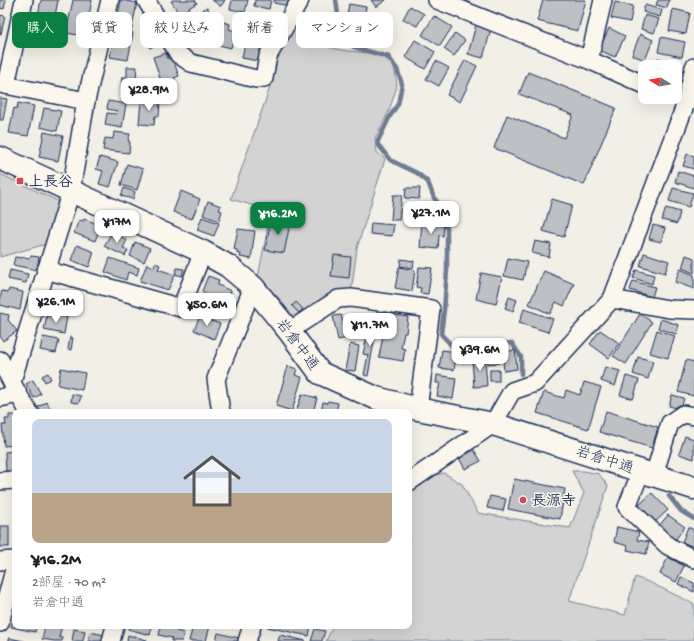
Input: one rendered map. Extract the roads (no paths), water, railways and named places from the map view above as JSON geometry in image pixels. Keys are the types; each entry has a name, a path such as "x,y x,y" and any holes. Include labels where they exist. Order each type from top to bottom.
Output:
{"street":[{"path":"24,0 3,85 86,101"},
{"path":"0,398 15,388 46,270 71,191 86,101 110,0"},
{"path":"146,0 179,55 191,63 256,79 264,78 268,56 300,0"},
{"path":"437,0 589,60 638,82"},
{"path":"589,60 603,0"},
{"path":"412,480 493,424 512,392 535,383 612,299 684,102 694,67"},
{"name":"岩倉中通","path":"1,159 203,252 228,266 253,287 289,331 320,373 376,398 418,409 493,424 694,488"},
{"path":"46,270 181,308 203,252"},
{"path":"221,409 216,379 253,287"},
{"path":"289,331 338,299 351,298 431,309 418,409"},
{"path":"612,299 669,309 694,310"},
{"path":"0,360 26,409"},
{"path":"694,416 683,414 670,423 647,473 628,506 668,546 694,559"},
{"path":"0,482 12,480"},
{"path":"0,561 12,560"},
{"path":"0,623 11,596"}],"waterway":[{"path":"336,0 339,30 344,41 354,47 388,57 387,55 397,69 402,84 398,104 389,118 377,143 390,160 417,173 428,182 434,198 444,210 447,229 447,270 441,334 455,349 512,343 521,357 521,374"},
{"path":"669,496 681,511 694,519"}],"place":[{"name":"上長谷","path":"20,181"},
{"name":"長源寺","path":"523,500"}]}
